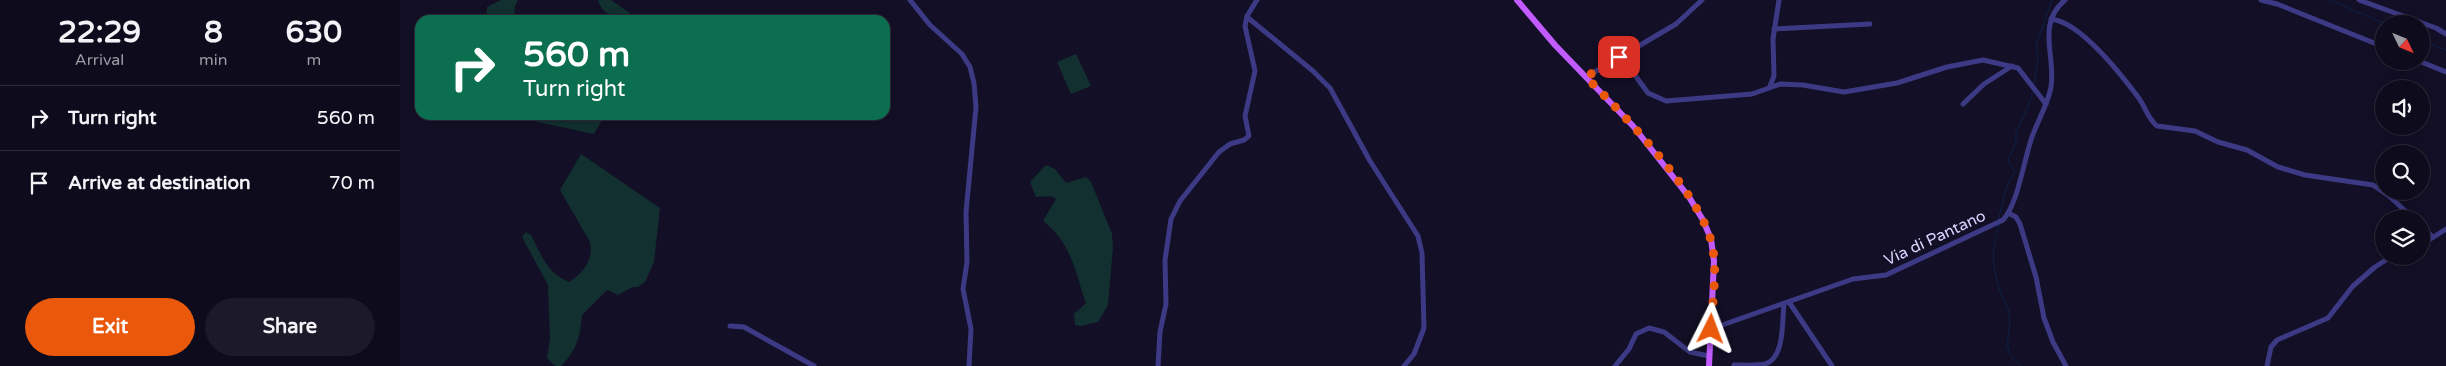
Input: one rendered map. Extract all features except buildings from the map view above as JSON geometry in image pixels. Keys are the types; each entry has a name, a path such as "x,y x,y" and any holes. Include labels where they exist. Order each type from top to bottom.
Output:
{"main road":[{"path":"1517,0 1638,132 1689,197 1705,222 1711,239 1714,258 1709,366"}],"street":[{"path":"910,0 930,26 962,54 968,64 974,84 976,110 966,212 967,262 962,289 971,329 969,366"},
{"path":"1158,366 1160,332 1166,304 1165,258 1172,216 1182,199 1216,156 1228,145 1244,140 1249,135 1245,116 1255,71 1246,34 1246,17 1257,0"},
{"path":"1586,77 1676,24 1702,0"},
{"path":"1770,86 1774,76 1772,41 1779,0"},
{"path":"2065,0 2051,19 2061,21 2088,39 2137,96 2157,126 2195,131 2220,142 2247,150 2276,166 2305,175 2374,186 2403,210"},
{"path":"2261,0 2277,4 2375,43"},
{"path":"2359,0 2436,28 2446,34"},
{"path":"1246,17 1313,71 1330,88 1370,161 1418,236 1422,255 1424,326 1419,344 1404,366"},
{"name":"Via di Pantano","path":"1711,329 1853,278 1884,275 1996,224 2008,213 2032,137 2046,104 2051,85 2048,39 2051,19"},
{"path":"1774,29 1870,24"},
{"path":"1619,57 1626,63 1647,92 1662,100 1752,94 1770,86 1798,84 1842,92 1897,84 1942,68 1976,60 1985,60 2013,66 2021,70 2046,104"},
{"path":"2430,65 2446,72"},
{"path":"1963,104 1984,84 2013,66"},
{"path":"2008,213 2016,217 2020,224 2036,277 2044,318 2053,342 2066,366"},
{"path":"2430,240 2446,229"},
{"path":"2430,234 2434,238"},
{"path":"2267,366 2271,347 2277,340 2328,318 2353,286 2378,265"},
{"path":"1734,365 1763,365 1774,359 1779,346 1786,303"},
{"path":"1786,303 1832,366"},
{"path":"730,326 744,327 814,366"},
{"path":"1615,366 1628,351 1635,336 1649,328 1664,332 1690,352 1709,356"}],"green space":[{"path":"501,0 518,0 514,15 486,15 487,7"},
{"path":"598,0 611,0 633,15 610,15"},
{"path":"1076,54 1091,86 1071,94 1057,62"},
{"path":"528,120 602,120 594,134"},
{"path":"581,154 660,208 654,262 645,282 618,295 607,290 582,315 579,337 574,349 561,366 555,366 547,358 550,338 548,285 522,237 526,232 531,235 546,263 561,278 569,282 583,270 589,260 590,242 560,190"},
{"path":"1046,165 1055,169 1066,183 1086,177 1091,182 1112,234 1113,247 1108,305 1098,322 1081,326 1075,325 1074,314 1086,303 1067,249 1061,239 1043,221 1056,199 1050,196 1036,197 1030,182"}],"waterway":[{"path":"2034,85 2038,58 2036,46 2052,0"},
{"path":"2330,0 2375,20"},
{"path":"2430,44 2446,50"},
{"path":"1998,221 2007,186 2015,171 2008,161 2016,142 2016,132 2033,92"},
{"path":"1997,233 1999,225"},
{"path":"1996,237 1994,264 1998,285 2009,313 2008,348 2014,360 2022,366"}],"route":[{"path":"1619,57 1586,77 1638,132 1689,197 1705,222 1713,247 1714,258 1711,329"}]}
